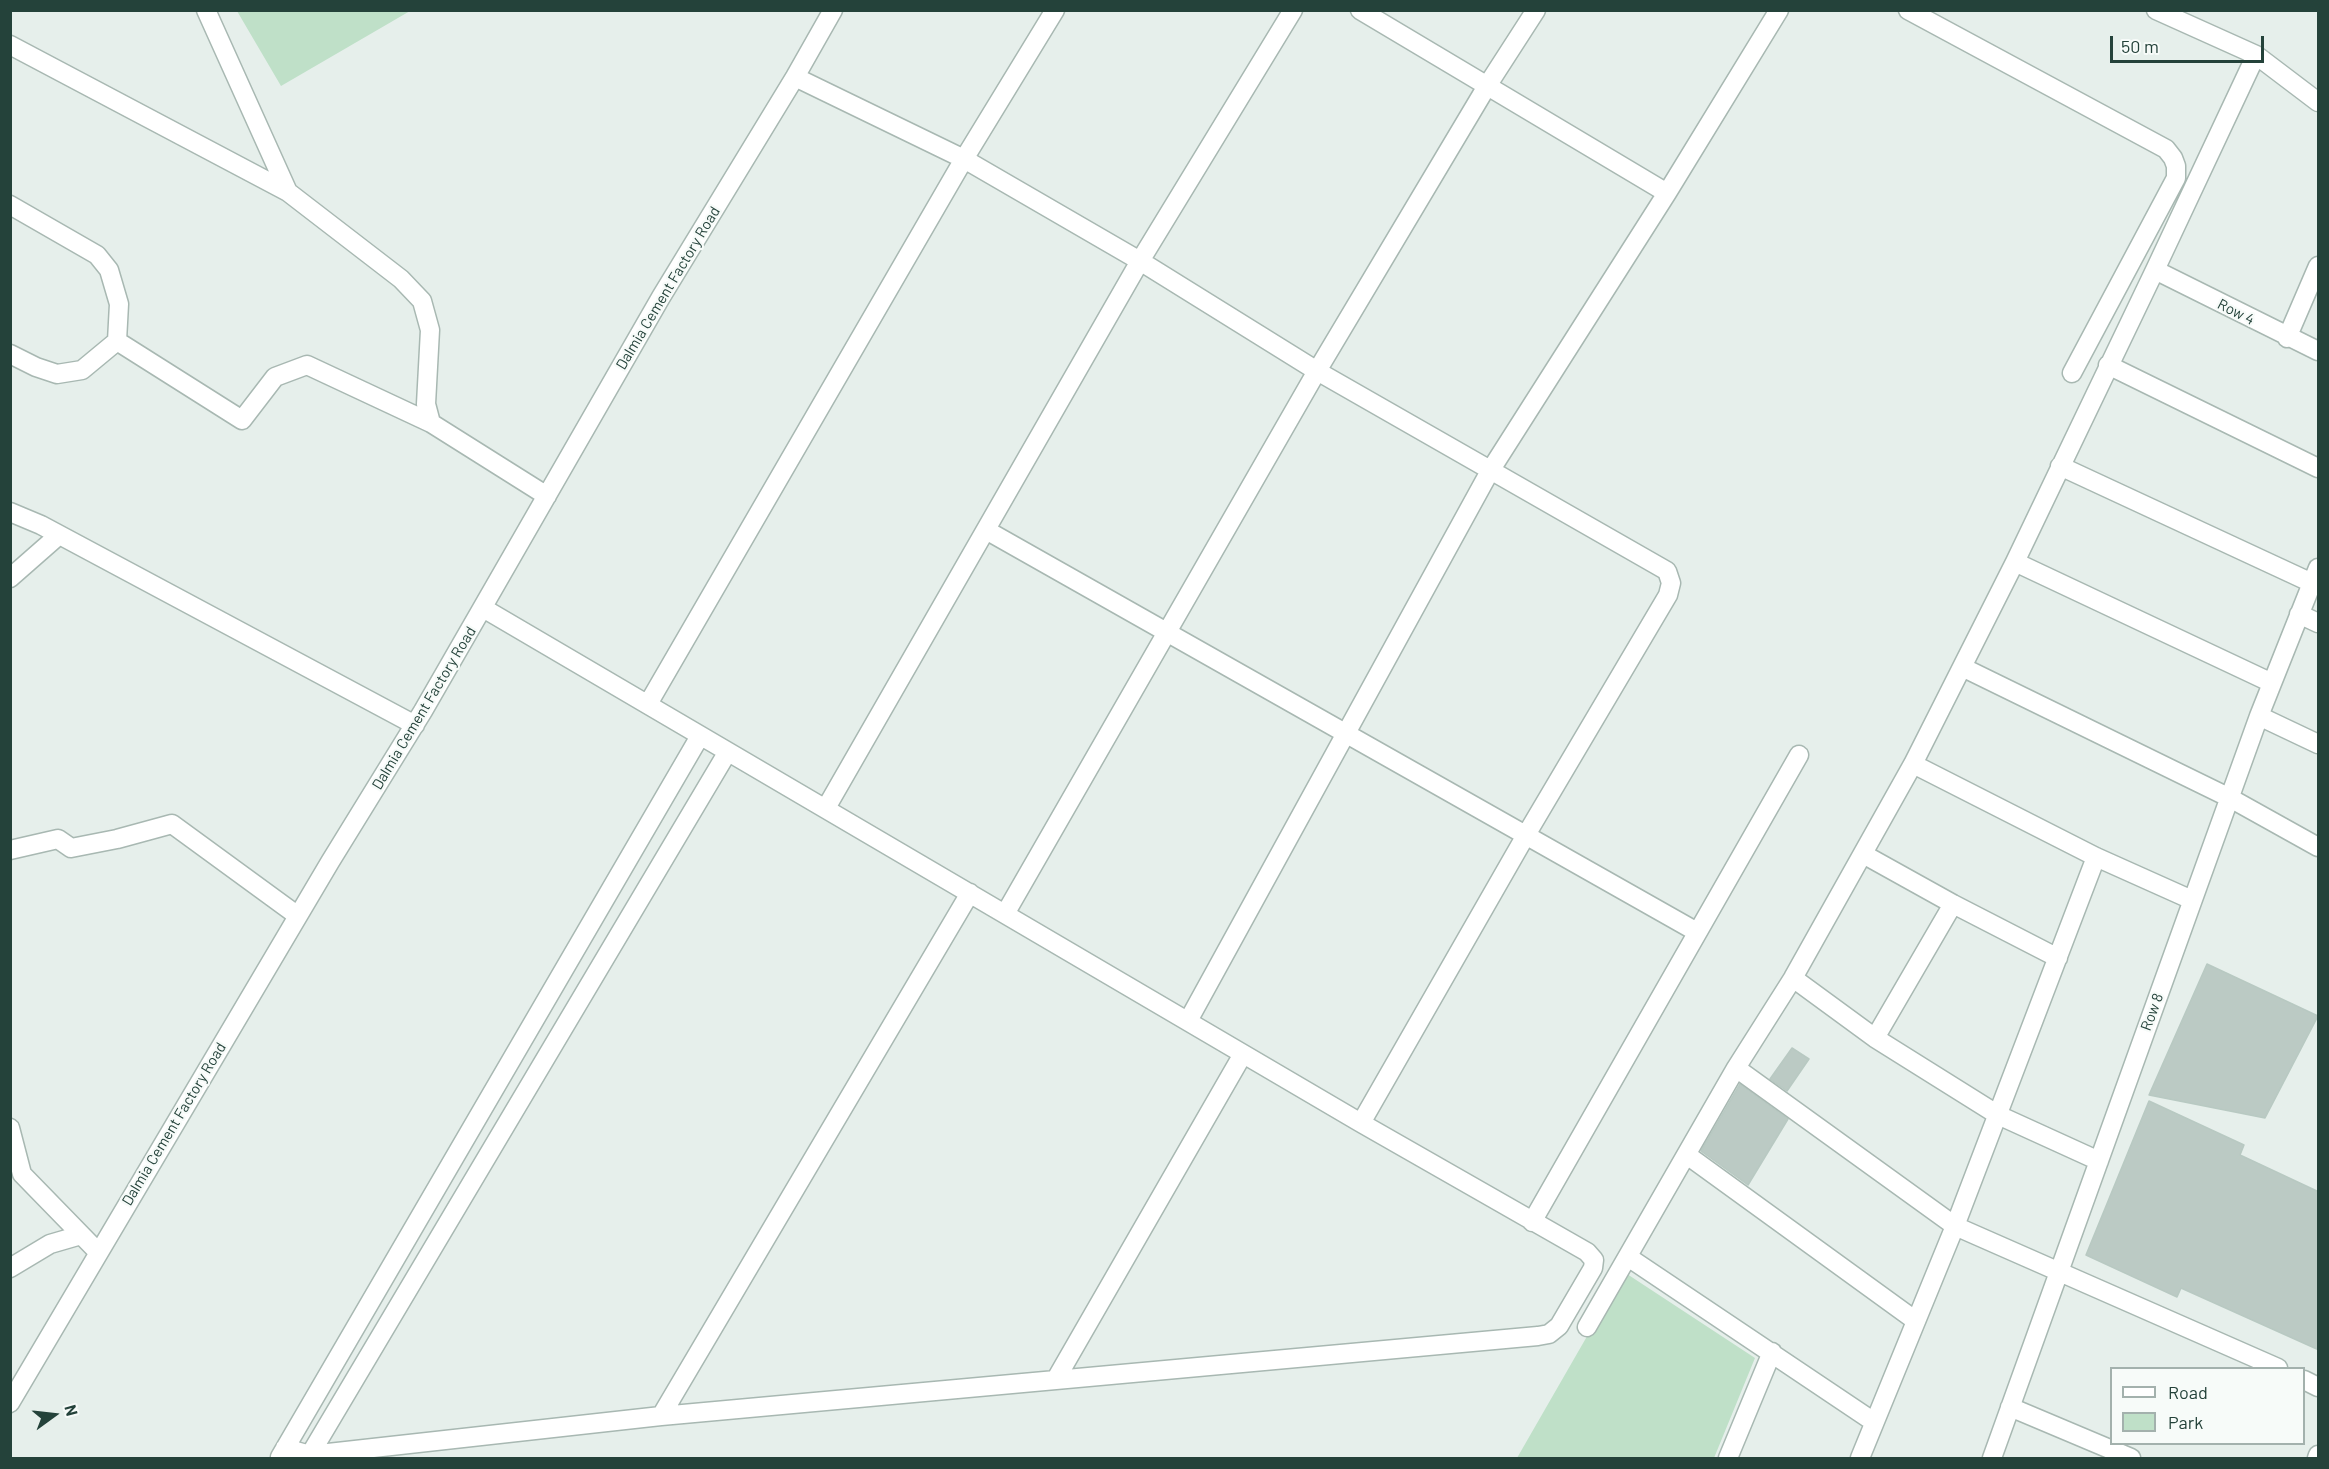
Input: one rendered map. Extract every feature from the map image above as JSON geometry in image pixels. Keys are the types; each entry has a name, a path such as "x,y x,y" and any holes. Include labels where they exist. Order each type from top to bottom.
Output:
{"street":[{"path":"206,10 288,192"},
{"name":"Dalmia Cement Factory Road","path":"10,1403 298,916 415,725 661,297 795,77 833,10"},
{"path":"648,704 964,159 1055,10"},
{"path":"826,808 1140,261 1293,10"},
{"path":"1360,10 1667,193"},
{"path":"1005,914 1317,371 1487,86 1536,10"},
{"path":"1188,1021 1490,471 1667,193 1779,10"},
{"path":"1908,10 2166,149 2173,158 2176,178 2072,373"},
{"path":"2156,10 2256,55 2319,102"},
{"path":"10,45 288,192 401,279 422,301 430,330 426,404 431,423"},
{"path":"1587,1327 1736,1068 1793,978 1913,764 2014,562 2256,55"},
{"path":"795,77 964,159 1140,261 1317,371 1667,571 1671,583 1668,595 1526,835 1361,1123"},
{"path":"10,205 97,255 110,270 119,304 117,341 82,370 57,374 36,368 10,354"},
{"path":"2287,338 2319,266"},
{"name":"Row 4","path":"2155,270 2287,338 2319,351"},
{"path":"117,341 242,420 275,377 307,366 431,423 547,496"},
{"path":"2108,365 2319,468"},
{"path":"2060,466 2315,576"},
{"path":"10,512 59,535 415,725"},
{"path":"986,530 1697,932"},
{"path":"10,578 59,535"},
{"path":"2014,562 2272,684"},
{"name":"Row 8","path":"1992,1458 2259,716 2315,576"},
{"path":"483,609 648,704 700,736 727,753 826,808 1361,1123 1587,1252 1594,1260 1593,1268 1559,1326 1549,1334 661,1416 309,1457 282,1453 700,736"},
{"path":"2300,614 2319,623"},
{"path":"1962,667 2229,798 2319,847"},
{"path":"2259,716 2319,744"},
{"path":"309,1457 727,753"},
{"path":"1532,1222 1799,755"},
{"path":"1913,764 2096,857 2192,900"},
{"path":"10,850 58,839 71,848 117,839 172,824 298,916"},
{"path":"645,830 671,847"},
{"path":"1863,854 2058,958"},
{"path":"1860,1458 1955,1226 2096,857"},
{"path":"661,1416 970,893"},
{"path":"1875,1038 1953,904"},
{"path":"1793,978 1875,1038 1998,1115 2098,1161"},
{"path":"1056,1380 1243,1054"},
{"path":"1736,1068 1955,1226 2276,1367"},
{"path":"10,1128 16,1176 98,1252"},
{"path":"1687,1155 1916,1321"},
{"path":"10,1268 50,1244 81,1235"},
{"path":"1628,1257 1874,1422"},
{"path":"1728,1458 1772,1352"},
{"path":"2305,1380 2319,1387"},
{"path":"2010,1407 2131,1458"}],"green space":[{"path":"237,11 410,11 281,86"},
{"path":"1624,1272 1755,1358 1714,1458 1517,1458"}],"building":[{"path":"2207,964 2318,1016 2265,1118 2149,1095"},
{"path":"1792,1048 1809,1059 1787,1091 1770,1079"},
{"path":"1740,1084 1788,1119 1748,1185 1701,1151"},
{"path":"2149,1101 2244,1145 2240,1155 2319,1192 2319,1350 2181,1288 2177,1297 2086,1255"}]}
